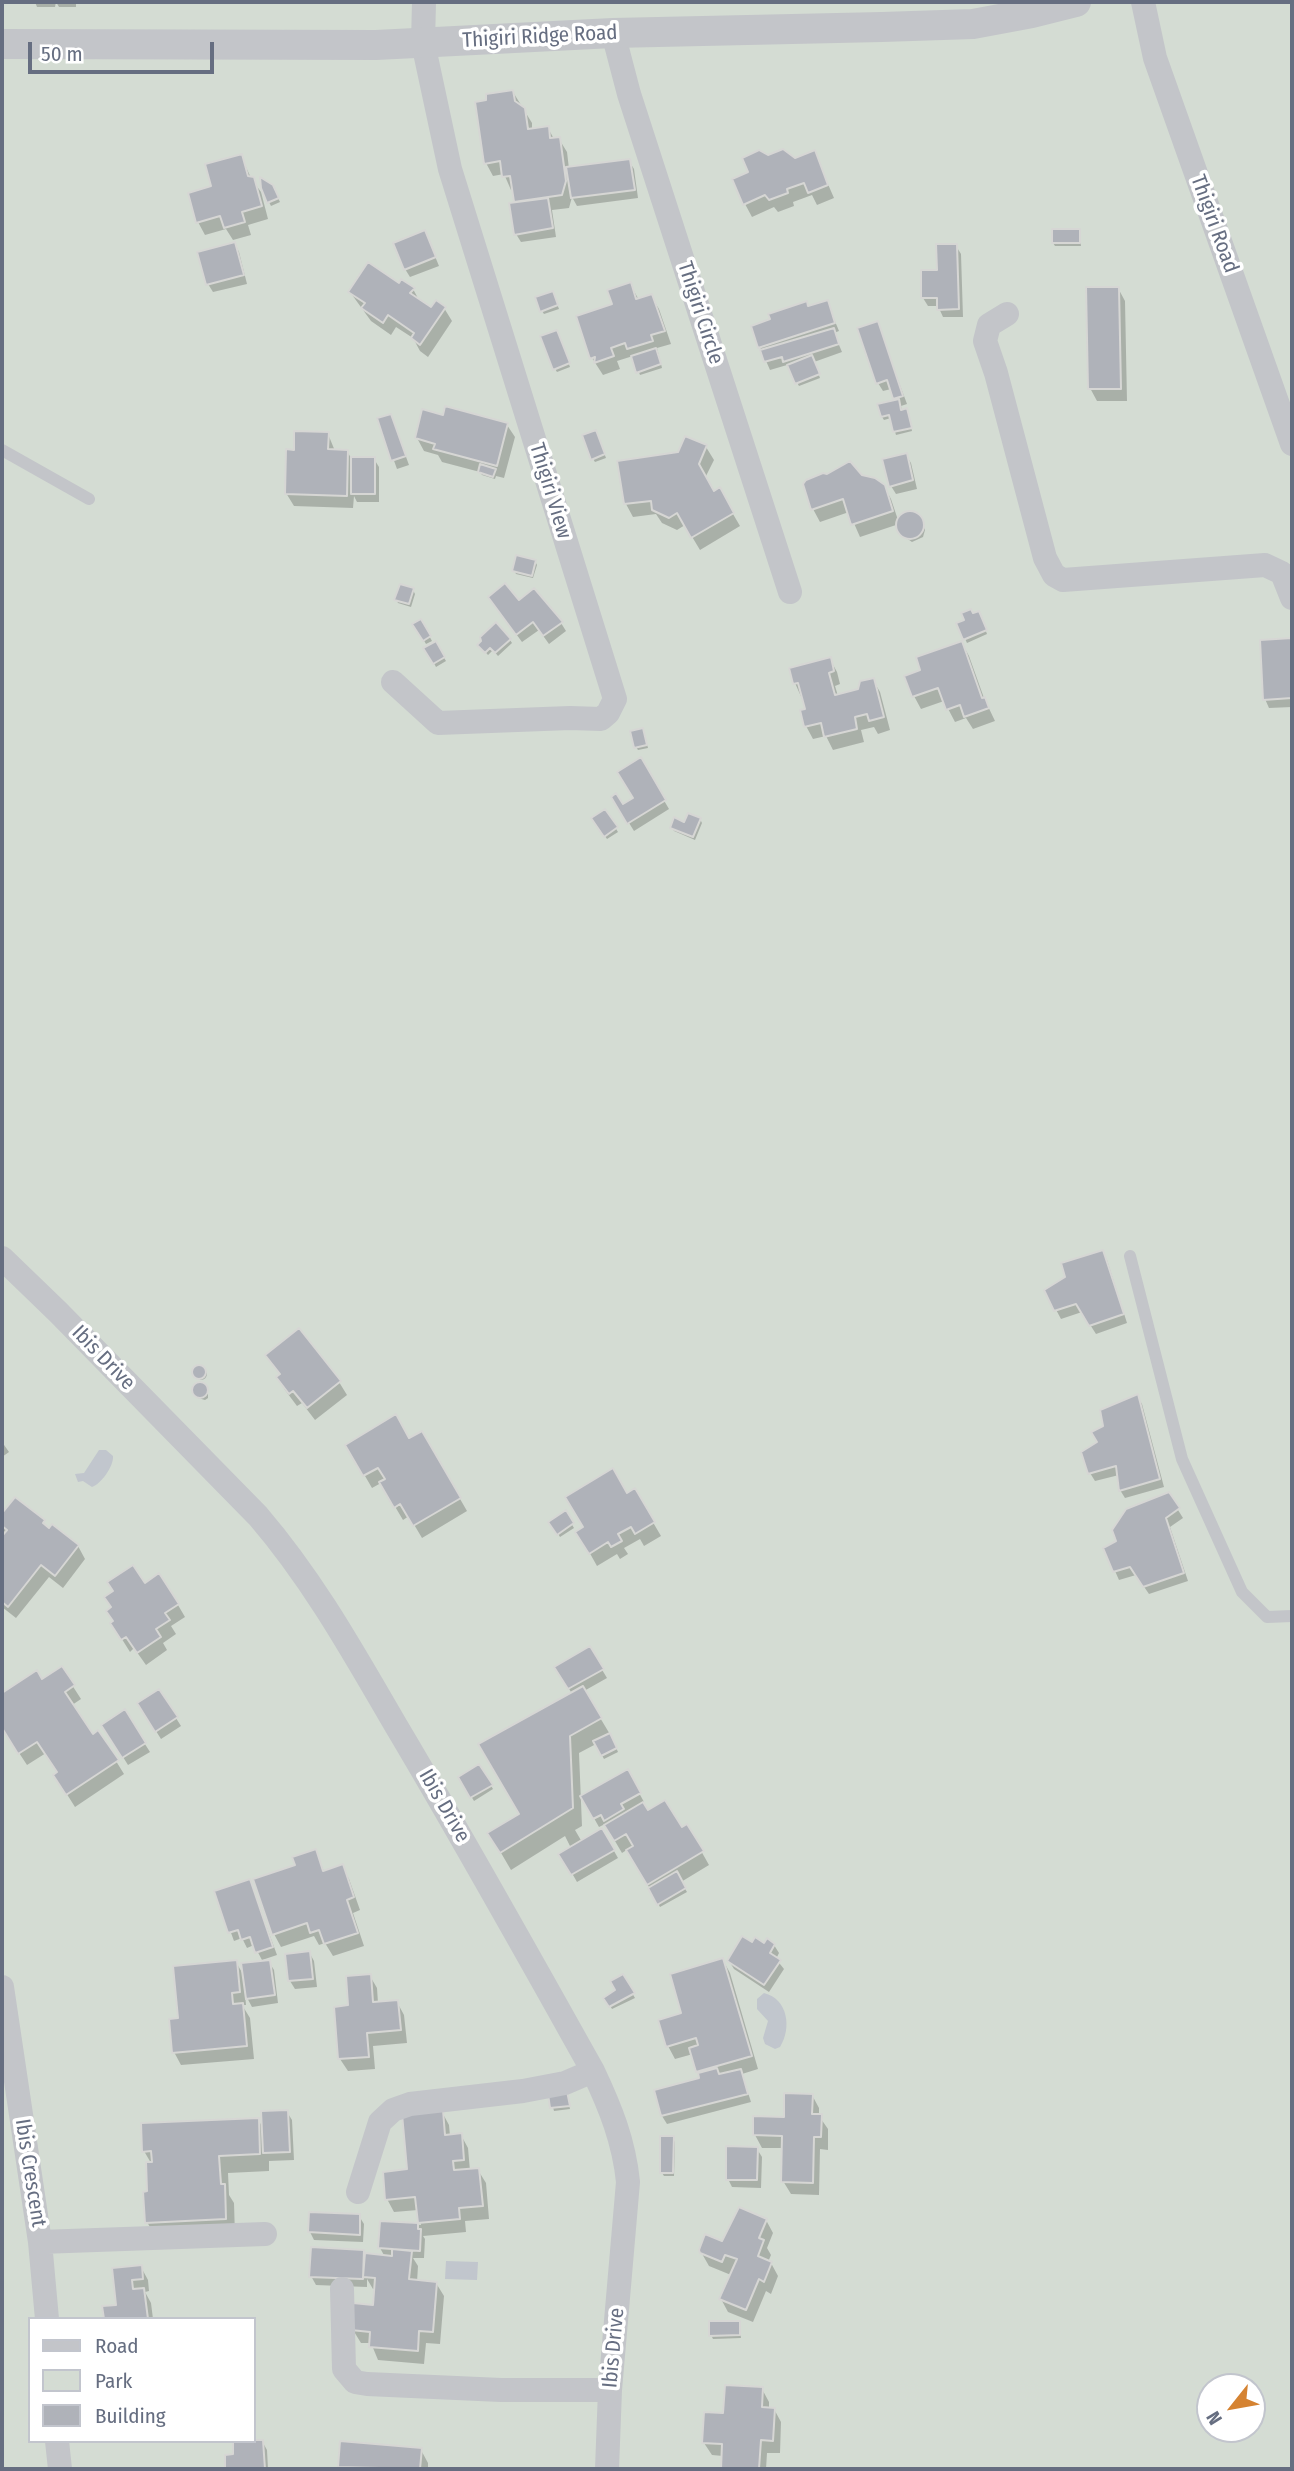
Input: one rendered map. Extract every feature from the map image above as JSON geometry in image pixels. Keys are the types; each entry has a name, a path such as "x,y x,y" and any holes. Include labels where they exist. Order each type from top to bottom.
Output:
{"street":[{"path":"423,43 424,2"},
{"name":"Thigiri Ridge Road","path":"2,44 376,45 613,33 973,24 1076,2"},
{"name":"Thigiri Road","path":"1143,2 1155,58 1292,444"},
{"name":"Thigiri Circle","path":"613,33 629,94 790,592"},
{"name":"Thigiri View","path":"393,682 438,723 601,719 608,713 615,699 450,169 423,43"},
{"path":"1007,314 989,326 985,341 1045,558 1054,575 1063,580 1265,565 1282,573 1292,598"},
{"name":"Ibis Drive","path":"2,1258 249,1506 289,1551 319,1595 458,1829 593,2071 611,2109 625,2152 628,2182 610,2390 607,2469"},
{"name":"Ibis Crescent","path":"2,1987 40,2242 47,2317"},
{"path":"358,2192 380,2122 393,2110 410,2104 565,2083 593,2071"},
{"path":"40,2242 265,2234"},
{"path":"342,2289 344,2369 355,2382 502,2389 610,2390"},
{"path":"57,2443 60,2469"}],"lane":[{"path":"2,450 89,499"},
{"path":"1130,1256 1182,1460 1241,1592 1267,1617 1292,1616"}],"green space":[{"path":"2,2 1292,2 1292,2469 2,2469"}],"shaded area":[{"path":"99,1450 106,1450 113,1456 106,1474 92,1487 83,1481 78,1482 75,1474 84,1473"},
{"path":"764,1993 778,2001 786,2015 784,2039 780,2047 775,2049 765,2044 763,2038 768,2021 757,2009 757,1999"},
{"path":"446,2261 478,2262 477,2280 445,2279"}],"building":[{"path":"513,90 515,101 525,108 528,129 549,126 550,138 560,137 566,181 562,195 514,202 510,176 502,177 500,161 484,164 475,102 486,100 486,94"},
{"path":"783,149 795,158 815,150 828,185 808,193 804,183 769,200 765,195 743,205 732,179 748,172 742,158 759,150 768,155"},
{"path":"242,154 248,176 254,177 262,206 242,212 245,222 224,228 220,216 196,223 188,193 211,186 205,164"},
{"path":"630,159 635,190 571,198 566,167"},
{"path":"260,177 273,185 279,198 267,203"},
{"path":"548,198 553,228 514,235 509,203"},
{"path":"1052,229 1080,229 1080,243 1052,243"},
{"path":"425,230 436,257 404,270 393,243"},
{"path":"235,242 244,275 206,285 197,252"},
{"path":"936,244 957,244 959,309 937,310 937,298 921,298 921,270 937,270"},
{"path":"368,262 399,283 401,279 415,288 410,293 431,307 436,300 446,307 420,345 411,338 414,333 388,315 383,323 361,308 365,303 348,292"},
{"path":"631,282 636,299 652,294 665,331 651,335 653,341 627,349 625,343 611,348 614,356 594,363 595,357 590,359 576,316 612,304 607,290"},
{"path":"1086,287 1119,287 1121,389 1088,389"},
{"path":"553,291 558,305 540,312 535,297"},
{"path":"828,300 835,323 758,348 751,326 770,319 768,314 807,301 808,306"},
{"path":"878,321 903,396 893,399 887,380 876,384 857,328"},
{"path":"834,328 839,344 783,362 782,357 764,362 760,350"},
{"path":"557,330 570,363 553,370 540,336"},
{"path":"656,348 661,364 636,373 631,356"},
{"path":"812,355 820,374 795,384 787,365"},
{"path":"899,399 901,410 907,408 912,428 893,432 889,415 881,417 877,404"},
{"path":"445,406 508,423 497,466 433,449 435,444 415,438 422,409 443,415"},
{"path":"391,414 406,456 391,461 377,418"},
{"path":"596,430 605,454 591,460 582,435"},
{"path":"294,431 329,432 328,449 348,450 347,496 285,494 286,449 294,450"},
{"path":"685,436 707,445 699,464 714,491 720,487 734,513 691,538 677,513 669,518 652,510 651,501 624,504 617,461 678,452"},
{"path":"907,453 913,480 889,487 882,459"},
{"path":"351,457 375,457 375,494 351,494"},
{"path":"850,461 862,475 875,478 885,485 893,511 851,525 843,499 811,510 803,484 806,480 827,474"},
{"path":"480,464 496,469 493,477 478,472"},
{"path":"910,511 920,515 924,525 920,535 910,539 900,535 896,525 900,515"},
{"path":"516,555 536,560 532,576 512,571"},
{"path":"505,583 519,600 534,588 563,622 543,636 533,622 516,635 488,597"},
{"path":"400,584 414,588 409,604 394,600"},
{"path":"971,609 973,613 979,611 987,630 963,640 956,623 964,620 961,613"},
{"path":"421,619 431,636 423,641 412,624"},
{"path":"496,622 511,639 495,653 490,648 485,653 477,645 481,641 480,637"},
{"path":"1292,638 1292,698 1263,700 1260,640"},
{"path":"436,641 445,657 433,664 423,648"},
{"path":"962,641 982,698 985,697 989,708 964,717 960,705 946,710 938,688 912,697 904,676 920,670 916,657"},
{"path":"831,657 834,671 829,673 835,695 858,689 860,681 874,678 884,717 869,721 867,714 855,717 857,729 824,737 821,723 804,727 800,710 805,709 798,683 793,684 789,668"},
{"path":"643,728 647,745 634,748 630,731"},
{"path":"641,757 666,800 627,824 611,797 616,793 623,804 633,798 617,772"},
{"path":"605,809 618,827 604,837 591,818"},
{"path":"688,813 701,818 693,837 670,828 674,817 684,822"},
{"path":"1103,1250 1124,1314 1089,1326 1076,1304 1054,1311 1044,1290 1065,1277 1061,1263"},
{"path":"299,1328 341,1381 307,1408 293,1391 289,1394 276,1377 280,1374 265,1355"},
{"path":"199,1365 204,1367 204,1377 199,1379 194,1377 192,1372 194,1367"},
{"path":"200,1382 208,1390 200,1398 192,1390"},
{"path":"1138,1394 1160,1479 1119,1491 1116,1466 1088,1474 1081,1452 1097,1442 1091,1432 1103,1426 1100,1410"},
{"path":"396,1414 409,1438 422,1431 461,1498 413,1526 400,1504 394,1508 379,1482 385,1479 378,1468 363,1476 345,1445"},
{"path":"613,1468 627,1493 635,1488 655,1522 635,1534 631,1527 618,1534 622,1541 611,1547 608,1542 589,1554 575,1532 583,1527 565,1497"},
{"path":"1169,1492 1180,1508 1166,1518 1184,1573 1143,1587 1130,1567 1113,1572 1103,1548 1116,1541 1112,1530 1126,1509"},
{"path":"15,1497 45,1520 43,1523 49,1528 52,1524 79,1545 55,1576 41,1565 8,1607 2,1602 2,1536 7,1530 2,1526 2,1513"},
{"path":"566,1510 574,1523 557,1535 548,1522"},
{"path":"133,1565 145,1583 159,1573 179,1604 165,1613 170,1620 156,1629 161,1637 137,1653 126,1637 121,1640 110,1623 113,1621 106,1611 111,1607 104,1597 113,1591 107,1582"},
{"path":"590,1646 604,1669 568,1689 554,1667"},
{"path":"62,1666 75,1685 65,1692 93,1734 98,1730 119,1760 66,1795 53,1775 57,1772 37,1742 18,1754 2,1728 2,1693 37,1670 42,1679"},
{"path":"583,1686 602,1718 570,1736 573,1808 500,1853 487,1833 519,1814 478,1744"},
{"path":"159,1689 178,1717 155,1732 137,1703"},
{"path":"125,1709 146,1743 122,1758 101,1725"},
{"path":"610,1733 617,1748 601,1756 593,1741"},
{"path":"479,1764 493,1785 470,1798 458,1777"},
{"path":"628,1769 641,1793 621,1804 624,1809 604,1821 601,1815 593,1819 580,1796"},
{"path":"665,1800 682,1827 687,1824 704,1851 647,1885 626,1850 633,1846 626,1834 614,1841 604,1825 643,1802 648,1810"},
{"path":"602,1828 615,1850 571,1875 558,1854"},
{"path":"316,1849 323,1871 343,1864 354,1897 347,1900 358,1933 324,1944 319,1930 310,1933 307,1923 272,1935 253,1879 295,1865 292,1857"},
{"path":"677,1871 686,1888 657,1905 648,1888"},
{"path":"250,1879 273,1947 255,1953 250,1937 241,1940 238,1930 228,1933 214,1891"},
{"path":"742,1936 752,1942 755,1937 764,1943 767,1938 775,1944 770,1953 781,1960 764,1985 727,1961"},
{"path":"310,1951 313,1979 288,1981 285,1954"},
{"path":"723,1958 752,2056 696,2072 689,2048 698,2045 696,2038 666,2047 658,2020 681,2013 670,1974"},
{"path":"237,1960 240,1992 232,1993 233,2004 243,2003 247,2046 172,2053 169,2019 178,2018 173,1966"},
{"path":"270,1960 275,1995 246,1999 241,1963"},
{"path":"371,1974 373,2002 398,2000 401,2030 367,2033 369,2057 338,2059 334,2007 348,2005 346,1976"},
{"path":"623,1974 635,1993 609,2007 603,1998 615,1990 610,1981"},
{"path":"717,2068 719,2074 741,2069 748,2094 661,2116 654,2090 699,2078 698,2073"},
{"path":"567,2091 570,2106 550,2108 548,2094"},
{"path":"784,2093 813,2094 812,2114 822,2114 821,2137 814,2137 813,2183 781,2182 782,2136 753,2135 753,2116 784,2117"},
{"path":"288,2110 290,2152 263,2153 261,2111"},
{"path":"443,2110 445,2135 462,2133 464,2160 453,2161 454,2170 479,2168 483,2206 459,2208 460,2219 418,2223 415,2197 385,2200 383,2172 407,2169 402,2114"},
{"path":"259,2118 260,2154 219,2156 221,2184 225,2184 226,2219 145,2223 143,2192 147,2191 146,2162 152,2162 151,2151 142,2152 141,2123"},
{"path":"660,2136 674,2136 673,2173 660,2173"},
{"path":"726,2146 758,2147 757,2180 726,2180"},
{"path":"739,2207 767,2219 759,2238 764,2240 758,2256 772,2262 764,2282 759,2279 746,2310 719,2299 737,2259 725,2255 722,2262 700,2253 699,2250 705,2234 722,2241"},
{"path":"309,2212 360,2214 360,2235 308,2232"},
{"path":"380,2221 418,2223 418,2229 421,2229 420,2251 378,2248"},
{"path":"311,2247 364,2250 363,2279 309,2277"},
{"path":"392,2249 412,2251 409,2279 437,2282 433,2332 419,2331 418,2351 369,2347 370,2332 351,2330 353,2303 373,2305 375,2278 363,2277 365,2253 392,2256"},
{"path":"142,2265 143,2279 132,2280 133,2289 144,2288 148,2317 104,2317 102,2306 116,2305 112,2268"},
{"path":"709,2321 740,2321 740,2335 709,2336"},
{"path":"725,2385 763,2387 762,2407 775,2408 773,2441 761,2440 759,2469 721,2469 722,2444 702,2443 704,2412 723,2413"},
{"path":"256,2440 263,2440 265,2469 225,2469 225,2455 233,2454 233,2443 256,2443"},
{"path":"340,2441 422,2448 420,2469 338,2467"}]}
